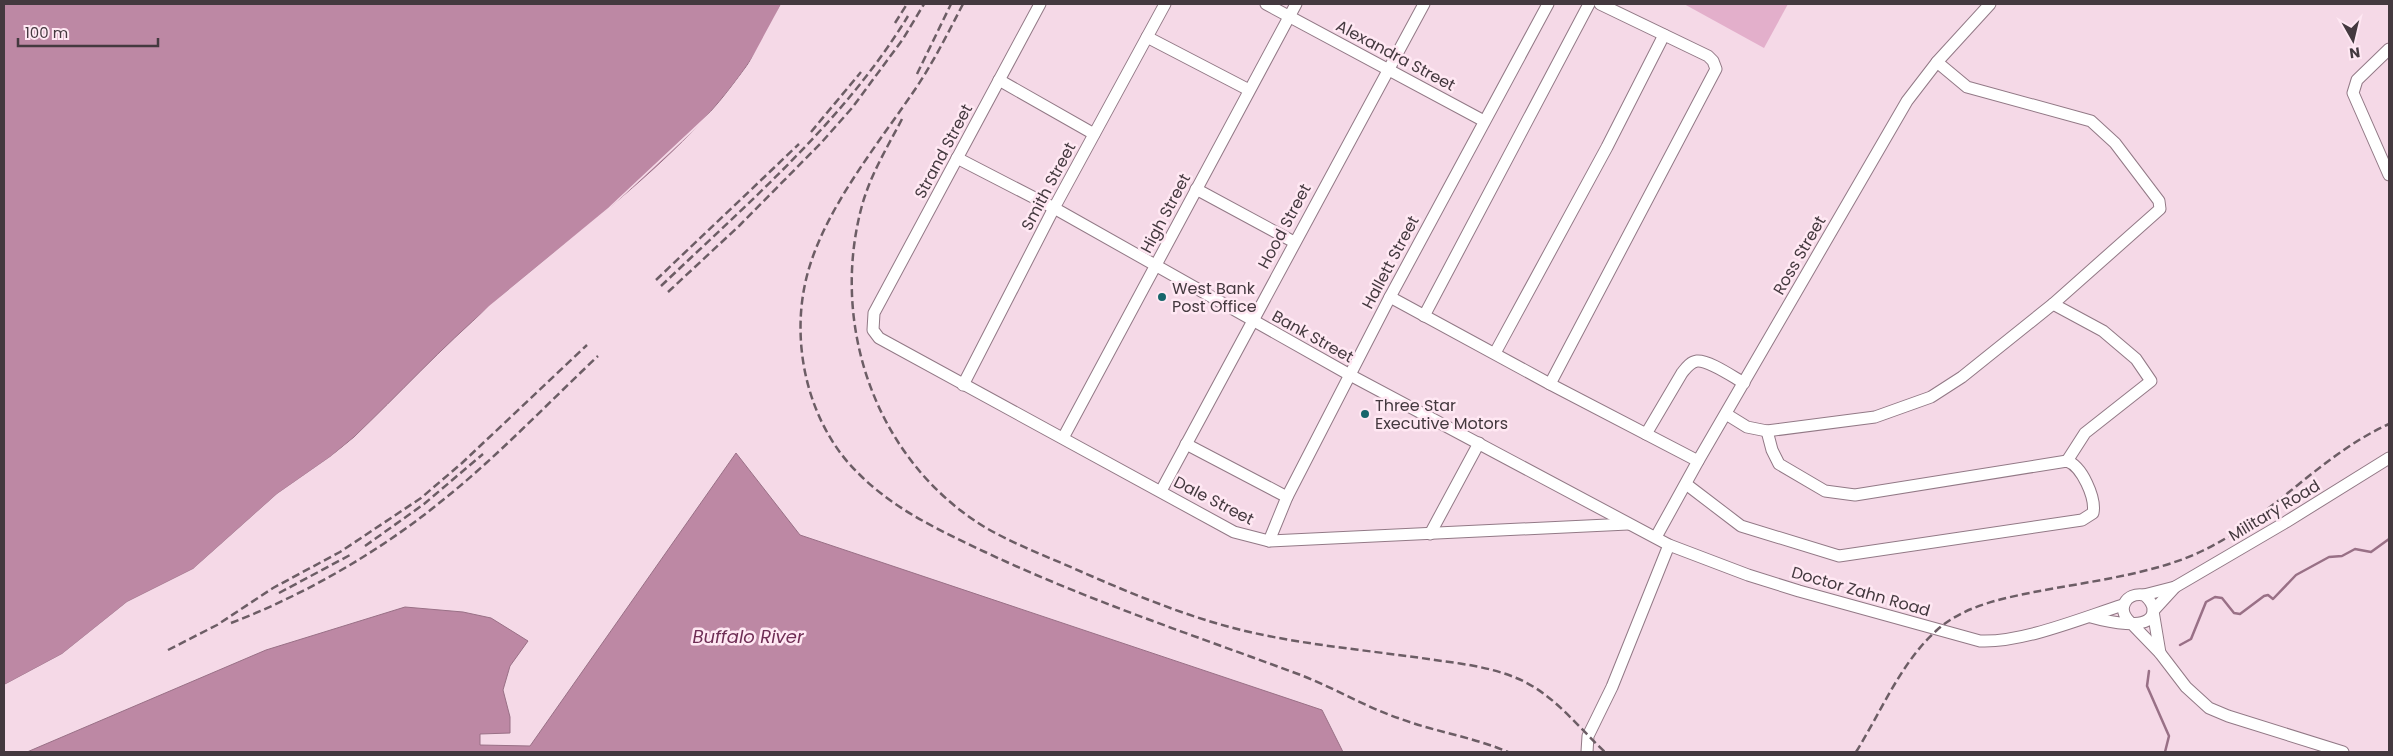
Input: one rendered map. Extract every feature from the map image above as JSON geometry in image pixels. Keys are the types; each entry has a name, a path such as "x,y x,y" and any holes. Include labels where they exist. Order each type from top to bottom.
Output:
{"street":[{"name":"Strand Street","path":"874,314 1040,4"},
{"name":"Smith Street","path":"963,385 1054,208 1165,4"},
{"name":"Alexandra Street","path":"1266,4 1484,121"},
{"name":"High Street","path":"1063,438 1296,4"},
{"name":"Hood Street","path":"1161,491 1254,322 1294,242 1387,69 1424,4"},
{"name":"Hallett Street","path":"1269,541 1287,497 1390,297 1548,4"},
{"path":"1424,316 1589,4"},
{"path":"1550,384 1716,70 1710,58 1600,4"},
{"name":"Ross Street","path":"1656,537 1698,461 1907,101 1937,62 1990,4"},
{"path":"1495,354 1603,154 1664,35"},
{"path":"1147,36 1250,90"},
{"path":"2389,49 2362,74 2354,85 2353,93 2389,175"},
{"path":"1726,414 1747,427 1767,431 1875,417 1931,397 1962,377 2053,304 2157,213 2160,206 2159,201 2114,143 2091,121 1967,87 1937,62"},
{"path":"999,80 1094,134"},
{"name":"Bank Street","path":"957,158 1054,208 1350,375 1630,524"},
{"path":"1196,189 1294,242"},
{"path":"1390,297 1550,384 1698,461"},
{"path":"2053,304 2103,331 2116,341 2136,359 2151,381 2085,433 2067,461"},
{"name":"Dale Street","path":"874,314 874,330 879,338 1234,532 1269,541 1630,524"},
{"path":"1646,434 1682,373 1689,365 1697,361 1706,363 1744,383"},
{"path":"1686,484 1741,526 1832,555 1845,556 2087,518 2093,513 2093,502 2077,467 2067,461 1855,495 1838,494 1825,491 1779,464 1772,450 1767,431"},
{"path":"1430,534 1478,443"},
{"path":"1186,444 1287,497"},
{"name":"Military Road","path":"2153,611 2176,587 2309,509 2389,458"},
{"name":"Doctor Zahn Road","path":"1630,524 1669,545 1748,575 1974,640 2002,641 2091,617 2123,605 2131,595 2144,595"},
{"path":"1587,752 1588,736 1612,686 1669,545"},
{"name":"Military Road","path":"2144,595 2176,587"},
{"path":"2144,595 2152,605 2160,653"},
{"path":"2123,605 2125,618 2160,653 2186,687 2209,708 2228,716 2343,752"},
{"name":"Doctor Zahn Road","path":"2091,617 2142,624 2151,617 2153,611"}],"shaded area":[{"path":"1684,4 1788,4 1764,48"}],"water":[{"path":"4,4 781,4 758,49 728,91 692,131 612,205 472,322 354,437 330,457 277,494 193,569 127,602 62,654 4,685"},
{"name":"Buffalo River","path":"736,453 800,535 1322,710 1343,752 27,752 266,650 405,607 463,612 491,618 528,641 510,666 503,690 510,717 510,733 480,734 480,745 530,746"}],"pier":[{"path":"781,4 783,4 776,21 751,66 719,107 609,209 491,308 355,439 332,459 279,496 194,571 129,605 63,656 4,688 4,685 62,654 127,602 193,569 277,494 354,438 489,306 608,208 717,106 748,65"}],"waterway":[{"path":"2180,645 2191,639 2206,602 2215,597 2222,598 2234,613 2240,614 2264,596 2268,595 2273,599 2296,575 2329,557 2342,556 2355,549 2371,552 2389,539"},
{"path":"2149,671 2147,686 2169,736 2165,752"}],"railway":[{"path":"895,23 907,4"},
{"path":"668,292 739,226 821,143 852,108 903,39 924,4"},
{"path":"917,74 951,4"},
{"path":"963,4 924,75 852,180 837,206 823,231 805,284 801,309 801,335 803,361 808,386 828,434 842,455 873,487 903,509 951,536 1023,569 1140,616 1298,674 1414,724 1481,742 1508,752"},
{"path":"661,286 761,191 825,125 855,91 883,54 908,16"},
{"path":"811,132 861,72"},
{"path":"902,119 871,180 863,202 854,248 852,295 858,342 870,386 890,429 916,467 949,501 988,529 1023,546 1145,598 1232,628 1276,638 1469,665 1513,677 1546,695 1605,752"},
{"path":"656,280 799,144"},
{"path":"168,650 217,625 273,588 340,552 421,498 462,463 587,345"},
{"path":"231,623 312,586 365,556 415,522 480,469 598,356"},
{"path":"1856,752 1892,688 1913,657 1937,630 1959,615 1995,601 2163,566 2202,551 2227,538 2250,522 2340,452 2389,424"},
{"path":"365,546 424,504 483,454"},
{"path":"279,593 350,555"}],"place":[{"name":"West Bank Post Office","path":"1162,297"},
{"name":"Three Star Executive Motors","path":"1365,414"}]}
